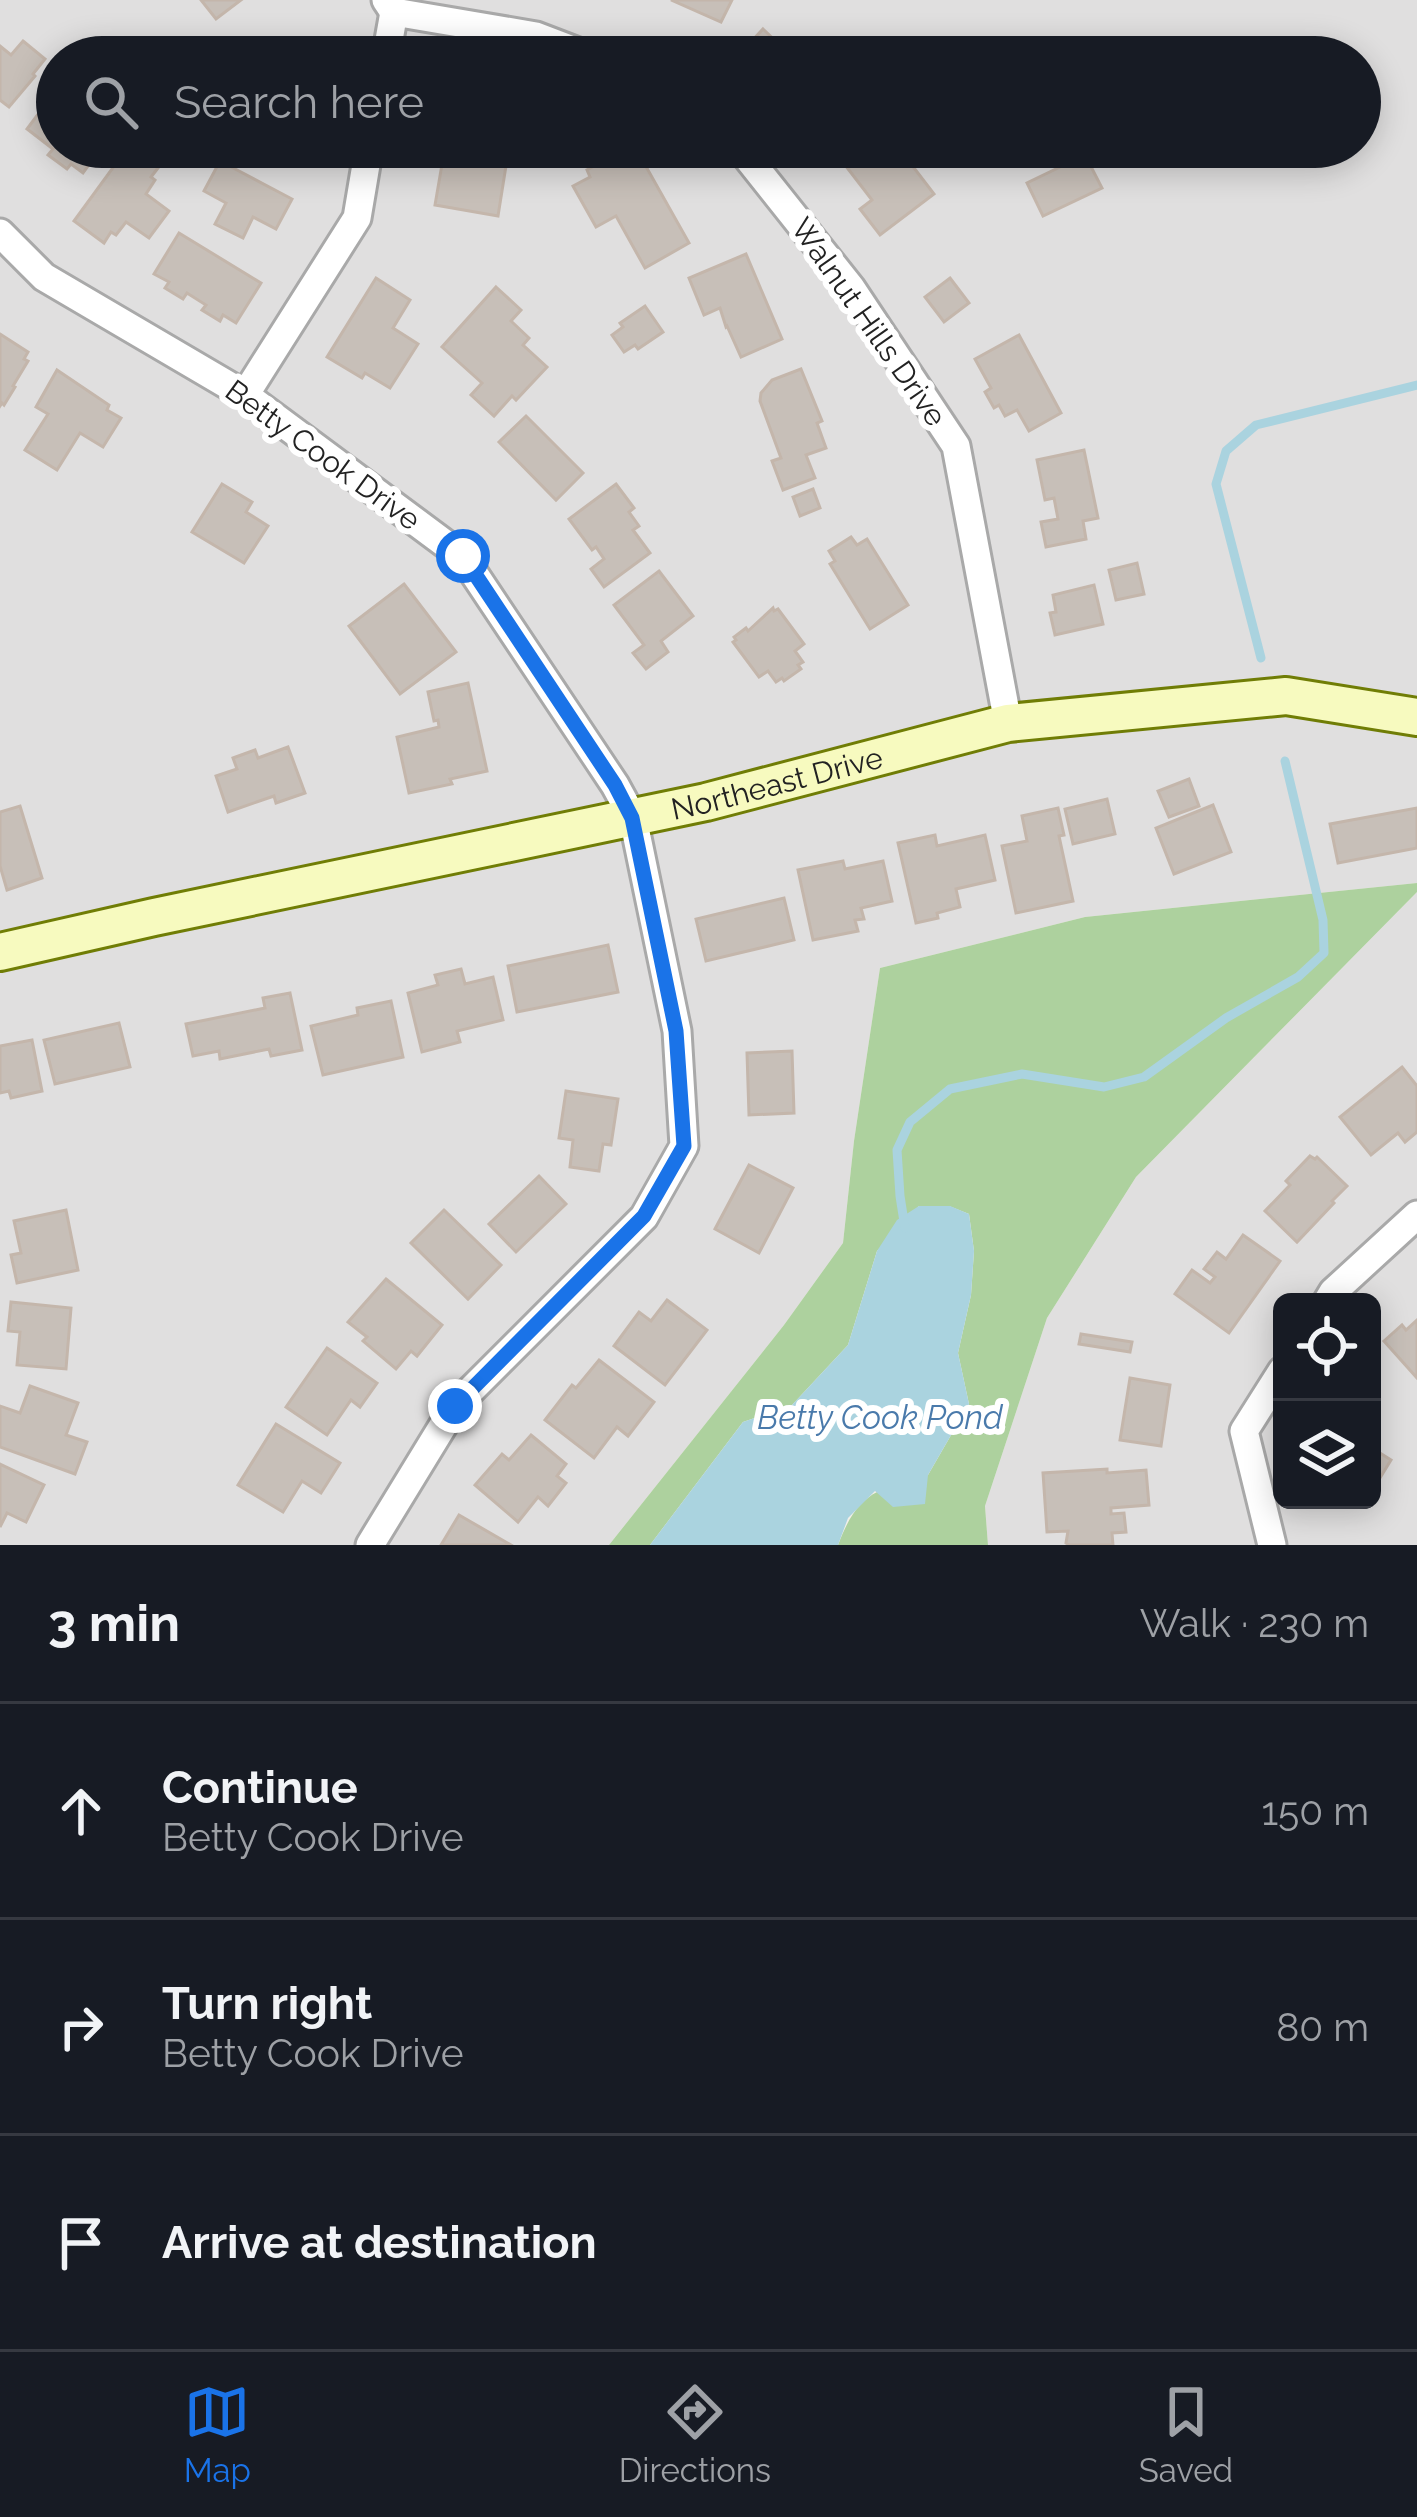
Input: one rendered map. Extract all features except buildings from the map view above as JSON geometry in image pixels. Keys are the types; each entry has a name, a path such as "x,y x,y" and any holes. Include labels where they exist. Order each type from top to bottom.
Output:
{"street":[{"path":"388,36 390,6 538,36"},
{"path":"245,394 357,218 366,168"},
{"name":"Walnut Hills Drive","path":"757,168 851,288 956,446 1008,724"},
{"name":"Betty Cook Drive","path":"0,233 44,277 245,394 463,556 615,785 632,818 676,1031 684,1146 644,1216 455,1406 370,1545"},
{"name":"Northeast Drive","path":"0,952 632,818 1008,724 1286,696 1417,717"},
{"path":"1332,1293 1417,1215"},
{"path":"1272,1545 1244,1430 1273,1385"}],"shaded area":[{"path":"0,0 1417,0 1417,883 1085,917 880,968 843,1243 609,1545 0,1545"},
{"path":"1417,892 1417,1545 988,1545 985,1506 1047,1318 1136,1177"}],"green space":[{"path":"1417,883 1417,892 1136,1177 1047,1318 985,1506 988,1545 838,1545 853,1514 871,1495 928,1475 969,1404 958,1353 971,1295 974,1251 969,1214 949,1206 919,1206 877,1251 848,1345 792,1405 743,1422 650,1545 609,1545 843,1243 880,968 1085,917"}],"water":[{"name":"Betty Cook Pond","path":"919,1206 950,1206 969,1214 974,1251 971,1295 958,1353 969,1404 928,1475 925,1504 893,1507 875,1491 848,1518 838,1545 650,1545 743,1422 792,1405 848,1345 877,1251 897,1220"}],"waterway":[{"path":"1261,658 1216,484 1226,451 1256,425 1417,385"},
{"path":"905,1228 897,1150 910,1122 950,1089 1022,1074 1104,1087 1144,1077 1226,1018 1298,977 1324,953 1323,920 1285,761"}],"route":[{"path":"455,1406 644,1216 684,1146 676,1031 632,818 615,785 463,556"}]}
